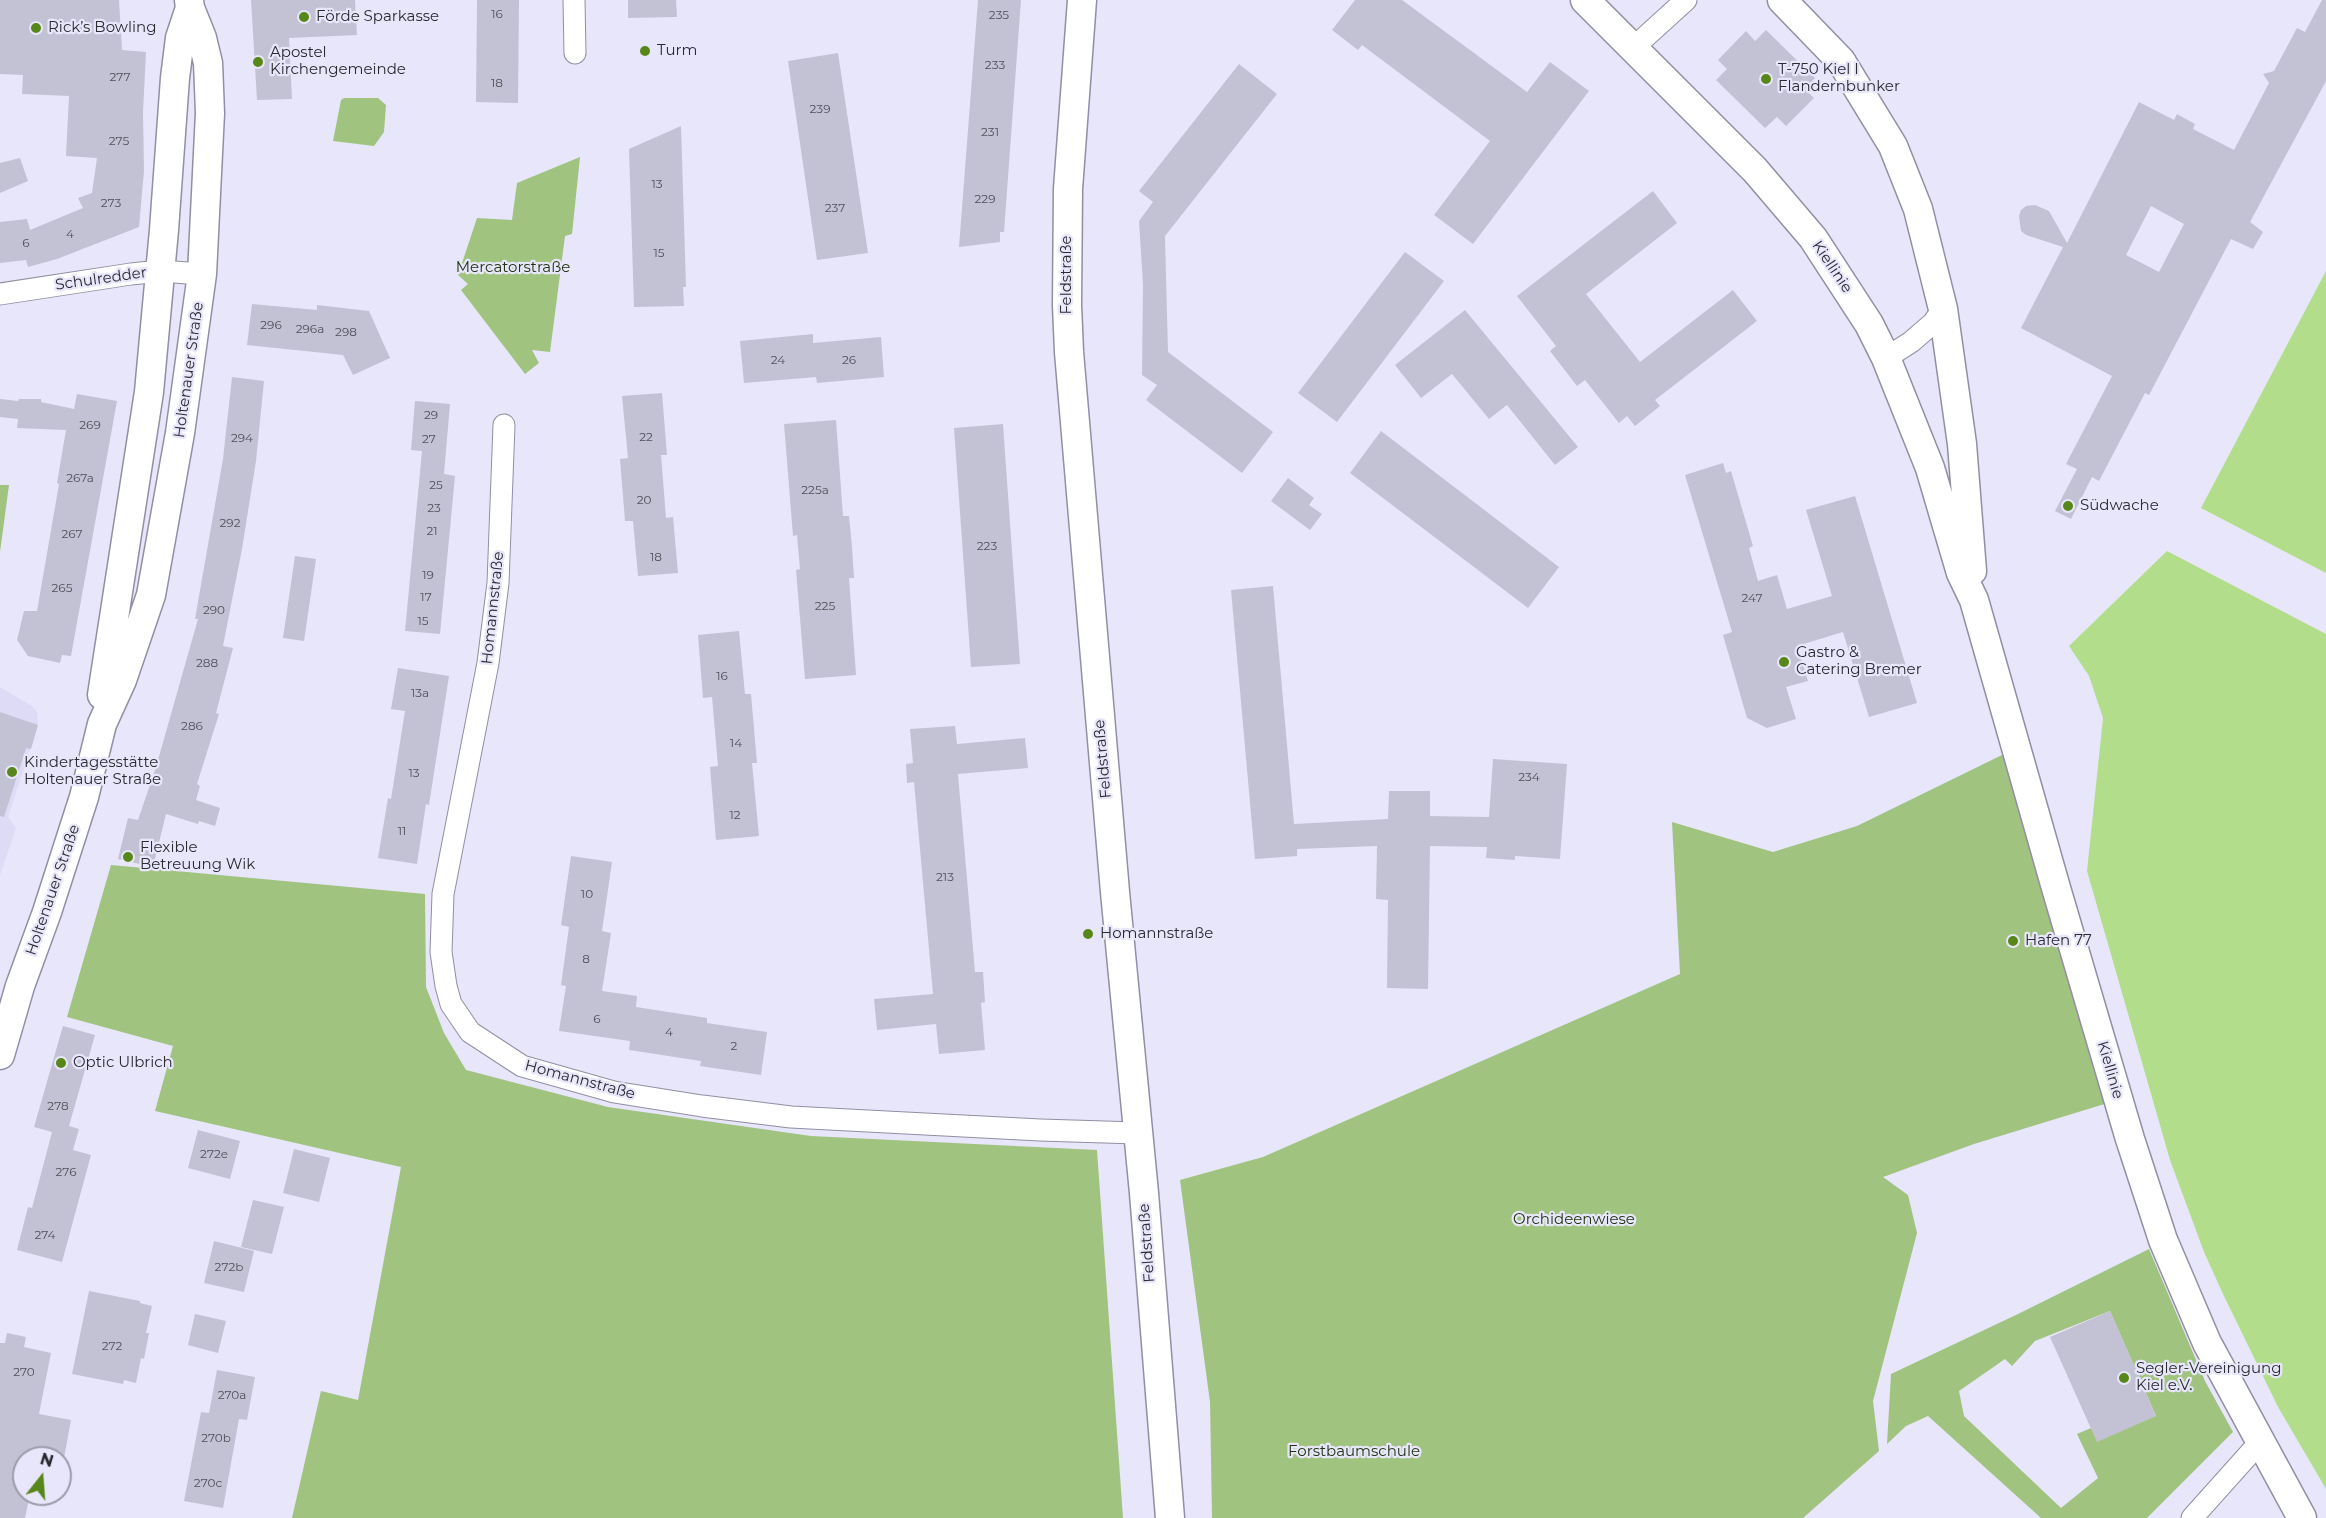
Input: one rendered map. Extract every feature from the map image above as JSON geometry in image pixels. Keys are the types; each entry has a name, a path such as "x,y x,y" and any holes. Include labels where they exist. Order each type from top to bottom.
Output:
{"street":[{"path":"574,0 575,53"},
{"name":"Feldstraße","path":"1082,0 1068,189 1069,351 1114,892 1170,1518"},
{"name":"Kiellinie","path":"1584,0 1755,170 1813,238 1869,324 1886,358 1930,468 1961,573 1974,600 2130,1139 2163,1240 2207,1343 2302,1518"},
{"path":"1632,49 1686,0"},
{"name":"Kiellinie","path":"1782,0 1841,61 1893,146 1918,209 1942,309 1962,444 1974,600"},
{"name":"Holtenauer Straße","path":"102,724 100,708 149,392 180,38 190,4"},
{"name":"Holtenauer Straße","path":"0,1055 20,986 47,912 84,797 102,724 122,680 151,596 180,433 202,274 210,80 202,38 190,4"},
{"name":"Schulredder","path":"0,294 160,271 202,274"},
{"path":"1886,358 1911,342 1933,322 1942,309"},
{"name":"Homannstraße","path":"504,425 498,583 488,663 443,894 441,952 446,986 451,1004 470,1032 522,1066 614,1092 702,1106 802,1118 1137,1133"},
{"path":"2192,1518 2260,1442"}],"shaded area":[{"path":"2326,271 2326,573 2201,508"},
{"path":"2167,551 2326,634 2326,1489 2278,1407 2204,1252 2170,1160 2087,871 2103,718 2089,676 2069,646"},
{"name":"Kindertagesstätte Holtenauer Straße","path":"0,687 32,706 37,712 38,725 8,817 16,828 0,875"}],"green space":[{"path":"344,98 378,98 386,105 384,132 374,146 333,141 341,100"},
{"name":"Mercatorstraße","path":"580,157 572,234 565,236 550,352 532,350 539,363 525,374 461,290 468,284 458,275 477,218 512,220 517,183"},
{"path":"0,485 9,485 0,552"},
{"name":"Orchideenwiese","path":"2004,754 2111,1102 1974,1144 1883,1177 1908,1195 1917,1233 1873,1401 1879,1451 1803,1518 1212,1518 1210,1402 1180,1180 1263,1157 1680,974 1672,822 1773,852 1857,826"},
{"path":"111,865 425,894 426,987 444,1033 466,1070 608,1107 811,1136 1097,1150 1123,1518 292,1518 321,1391 358,1400 401,1167 155,1111 173,1046 67,1017"},
{"path":"2149,1249 2205,1381 2233,1432 2147,1518 2041,1518 1928,1416 1906,1426 1887,1444 1891,1374","holes":["2110,1311 2156,1416 2091,1428 2077,1434 2098,1478 2061,1508 1964,1416 1959,1391 2005,1359 2012,1366 2035,1341"]}],"building":[{"path":"0,0 119,0 122,50 146,52 143,112 144,171 139,227 57,259 28,267 26,260 0,263 0,222 27,219 30,230 83,208 78,198 92,193 97,158 66,156 69,96 22,94 23,75 0,74"},
{"name":"Förde Sparkasse","path":"251,0 355,0 357,35 289,38 292,99 257,100"},
{"path":"477,0 519,0 518,103 476,102"},
{"path":"628,0 676,0 677,17 628,18"},
{"path":"978,0 1021,0 1004,232 1000,232 1000,242 959,247"},
{"path":"1355,0 1402,0 1527,92 1550,62 1589,91 1473,244 1434,215 1490,141 1362,45 1358,50 1332,30"},
{"path":"2322,0 2326,0 2326,81 2250,222 2263,232 2253,249 2231,239 2149,395 2145,393 2099,481 2092,477 2071,519 2055,511 2077,469 2066,464 2112,376 2021,328 2063,247 2026,235 2021,231 2019,216 2021,210 2026,206 2035,205 2049,211 2067,243 2139,102 2174,120 2177,114 2195,124 2193,129 2234,150 2269,83 2263,74 2274,71 2297,28 2305,32","holes":["2151,206 2184,224 2159,272 2126,255"]},
{"name":"T-750 Kiel I Flandernbunker","path":"1766,30 1815,78 1805,89 1814,98 1786,126 1777,117 1765,128 1716,80 1727,69 1718,60 1746,31 1755,41"},
{"path":"838,53 868,253 817,260 788,61"},
{"path":"1239,64 1277,94 1165,236 1168,352 1273,432 1242,473 1146,400 1157,385 1142,375 1143,285 1139,221 1153,202 1139,191"},
{"path":"681,126 686,287 683,287 684,306 634,307 629,149"},
{"path":"20,158 28,181 0,193 0,163"},
{"path":"1653,191 1677,223 1586,294 1640,362 1733,290 1757,321 1655,400 1660,406 1635,426 1627,416 1619,423 1585,380 1577,386 1550,351 1556,346 1517,296"},
{"path":"1405,252 1444,281 1337,422 1298,393"},
{"path":"252,304 317,310 317,305 369,311 390,358 353,375 343,355 247,345"},
{"path":"1465,310 1578,447 1555,465 1507,405 1489,419 1452,374 1421,398 1395,365"},
{"path":"813,334 813,343 881,337 884,377 817,383 816,377 744,383 740,341"},
{"path":"232,377 264,381 256,461 223,646 233,648 216,713 219,714 197,784 200,786 196,800 220,808 215,826 199,821 198,824 166,814 153,867 118,859 128,818 138,820 156,767 198,619 195,619 223,459"},
{"path":"662,393 667,455 661,455 666,518 673,517 678,573 638,576 633,521 625,521 620,459 628,458 622,396"},
{"path":"77,394 117,401 71,656 62,655 60,663 28,656 17,640 24,611 37,611 66,430 17,428 18,419 0,417 0,399 18,401 19,399 41,399 41,402 74,409"},
{"path":"415,401 450,404 444,474 455,476 440,634 405,631 422,451 411,450"},
{"path":"836,420 843,516 849,516 852,547 854,578 849,578 856,675 805,679 796,570 800,569 797,535 793,536 784,424"},
{"path":"1003,424 1020,664 971,667 954,428"},
{"path":"1381,431 1559,567 1528,608 1350,473"},
{"path":"1723,463 1726,473 1731,471 1753,546 1749,548 1758,581 1777,575 1787,609 1832,596 1806,510 1855,496 1917,703 1869,717 1843,632 1797,646 1808,681 1786,687 1796,719 1767,728 1747,718 1723,635 1732,632 1685,475"},
{"path":"1288,478 1314,498 1309,505 1322,514 1310,530 1271,501"},
{"path":"295,556 316,559 304,641 283,638"},
{"path":"1273,586 1294,824 1388,819 1389,791 1430,791 1430,816 1489,817 1493,759 1567,764 1560,859 1515,856 1515,860 1486,858 1487,847 1430,846 1428,989 1387,988 1388,900 1376,899 1377,846 1297,849 1297,856 1255,859 1231,590"},
{"path":"739,631 745,694 751,694 757,763 752,763 759,836 716,840 710,767 718,766 712,697 703,698 698,635"},
{"path":"398,668 449,676 429,805 426,804 417,864 378,858 388,798 391,799 405,711 391,709"},
{"path":"0,712 38,725 31,749 26,748 4,817 0,816"},
{"path":"955,726 957,744 1025,738 1028,768 958,774 975,972 983,972 985,1002 981,1003 985,1050 939,1054 936,1024 877,1030 874,999 933,994 914,782 907,783 906,764 913,763 910,729"},
{"path":"571,856 612,862 602,931 611,933 602,991 637,996 636,1007 707,1018 707,1023 767,1032 761,1075 700,1066 701,1061 629,1050 630,1041 559,1031 566,986 561,985 569,927 561,925"},
{"path":"63,1026 95,1035 69,1126 79,1129 73,1150 91,1155 62,1262 17,1250 28,1207 32,1208 52,1132 34,1127"},
{"path":"198,1130 240,1141 230,1179 188,1168"},
{"path":"294,1149 330,1158 319,1202 283,1193"},
{"path":"253,1200 284,1207 272,1254 241,1247"},
{"path":"214,1241 254,1251 244,1292 204,1283"},
{"path":"89,1291 140,1301 140,1303 152,1306 146,1333 149,1333 144,1359 141,1358 136,1383 124,1380 123,1384 72,1374"},
{"name":"Segler-Vereinigung Kiel e.V.","path":"2110,1311 2156,1416 2097,1442 2050,1337"},
{"path":"195,1314 226,1321 218,1353 188,1345"},
{"path":"7,1333 26,1337 24,1347 51,1353 39,1414 71,1420 66,1446 12,1446 12,1506 28,1506 25,1518 0,1518 0,1343 5,1343"},
{"path":"217,1370 255,1377 247,1420 239,1419 223,1508 184,1501 201,1412 209,1413"}],"place":[{"name":"Förde Sparkasse","path":"304,17"},
{"name":"Rick’s Bowling","path":"36,28"},
{"name":"Turm","path":"645,51"},
{"name":"Apostel Kirchengemeinde","path":"258,62"},
{"name":"T-750 Kiel I Flandernbunker","path":"1766,79"},
{"name":"Südwache","path":"2068,506"},
{"name":"Gastro & Catering Bremer","path":"1784,662"},
{"name":"Kindertagesstätte Holtenauer Straße","path":"12,772"},
{"name":"Flexible Betreuung Wik","path":"128,857"},
{"name":"Homannstraße","path":"1088,934"},
{"name":"Hafen 77","path":"2013,941"},
{"name":"Optic Ulbrich","path":"61,1063"},
{"name":"Segler-Vereinigung Kiel e.V.","path":"2124,1378"}],"park label":[{"name":"Forstbaumschule","path":"1354,1452"}]}
